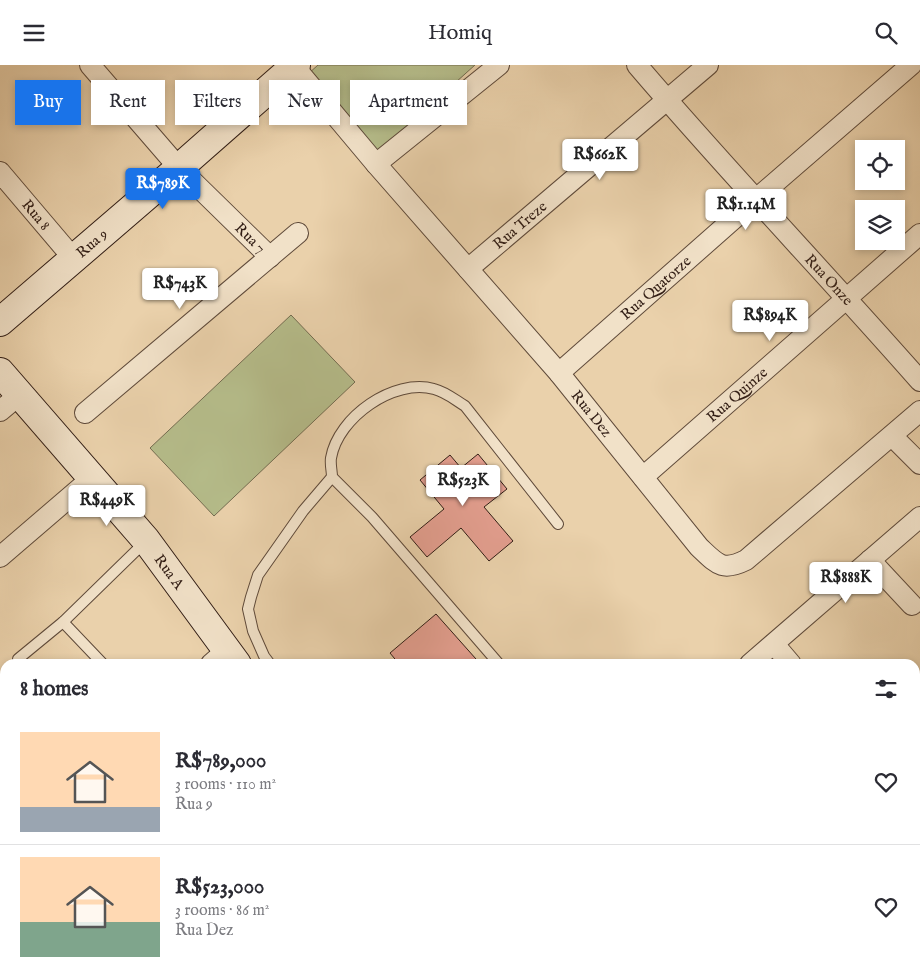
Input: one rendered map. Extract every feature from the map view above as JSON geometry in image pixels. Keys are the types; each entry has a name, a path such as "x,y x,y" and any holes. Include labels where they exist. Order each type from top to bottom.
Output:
{"street":[{"name":"Rua 7","path":"90,65 180,168 270,257"},
{"name":"Rua 9","path":"0,322 180,168 294,65"},
{"name":"Rua Dez","path":"294,65 376,164 559,373 699,547 716,563 726,567 738,565 746,560 920,411"},
{"path":"376,164 499,65"},
{"name":"Rua Onze","path":"637,65 755,200 847,298 920,381"},
{"name":"Rua Treze","path":"468,269 708,65"},
{"name":"Rua Quatorze","path":"559,373 912,65"},
{"name":"Rua 8","path":"0,172 73,258"},
{"path":"85,413 298,233"},
{"name":"Rua Quinze","path":"643,477 920,234"},
{"name":"Rua A","path":"0,372 10,403 93,477 146,540 225,659"},
{"path":"892,436 920,464"},
{"path":"0,557 93,477"},
{"path":"756,659 920,517"},
{"path":"870,560 912,605"},
{"path":"774,644 787,659"}],"lane":[{"path":"495,659 372,517 332,477 331,458 338,437 353,418 379,398 395,391 414,387 434,389 449,395 464,406 558,524"},
{"path":"266,659 253,631 248,609 258,575 298,519 332,477"},
{"path":"18,659 63,622 146,540"},
{"path":"63,622 98,659"}],"green space":[{"path":"318,65 475,65 458,80 350,80 350,121 340,110 340,80 313,80 308,74"},
{"path":"354,125 408,125 378,152"},
{"path":"291,315 355,382 214,516 150,448"}],"building":[{"path":"478,454 507,489 484,507 513,541 489,561 461,528 427,557 410,537 444,509 420,480 450,455 461,468"},
{"path":"436,614 476,659 395,659 390,653"}]}
